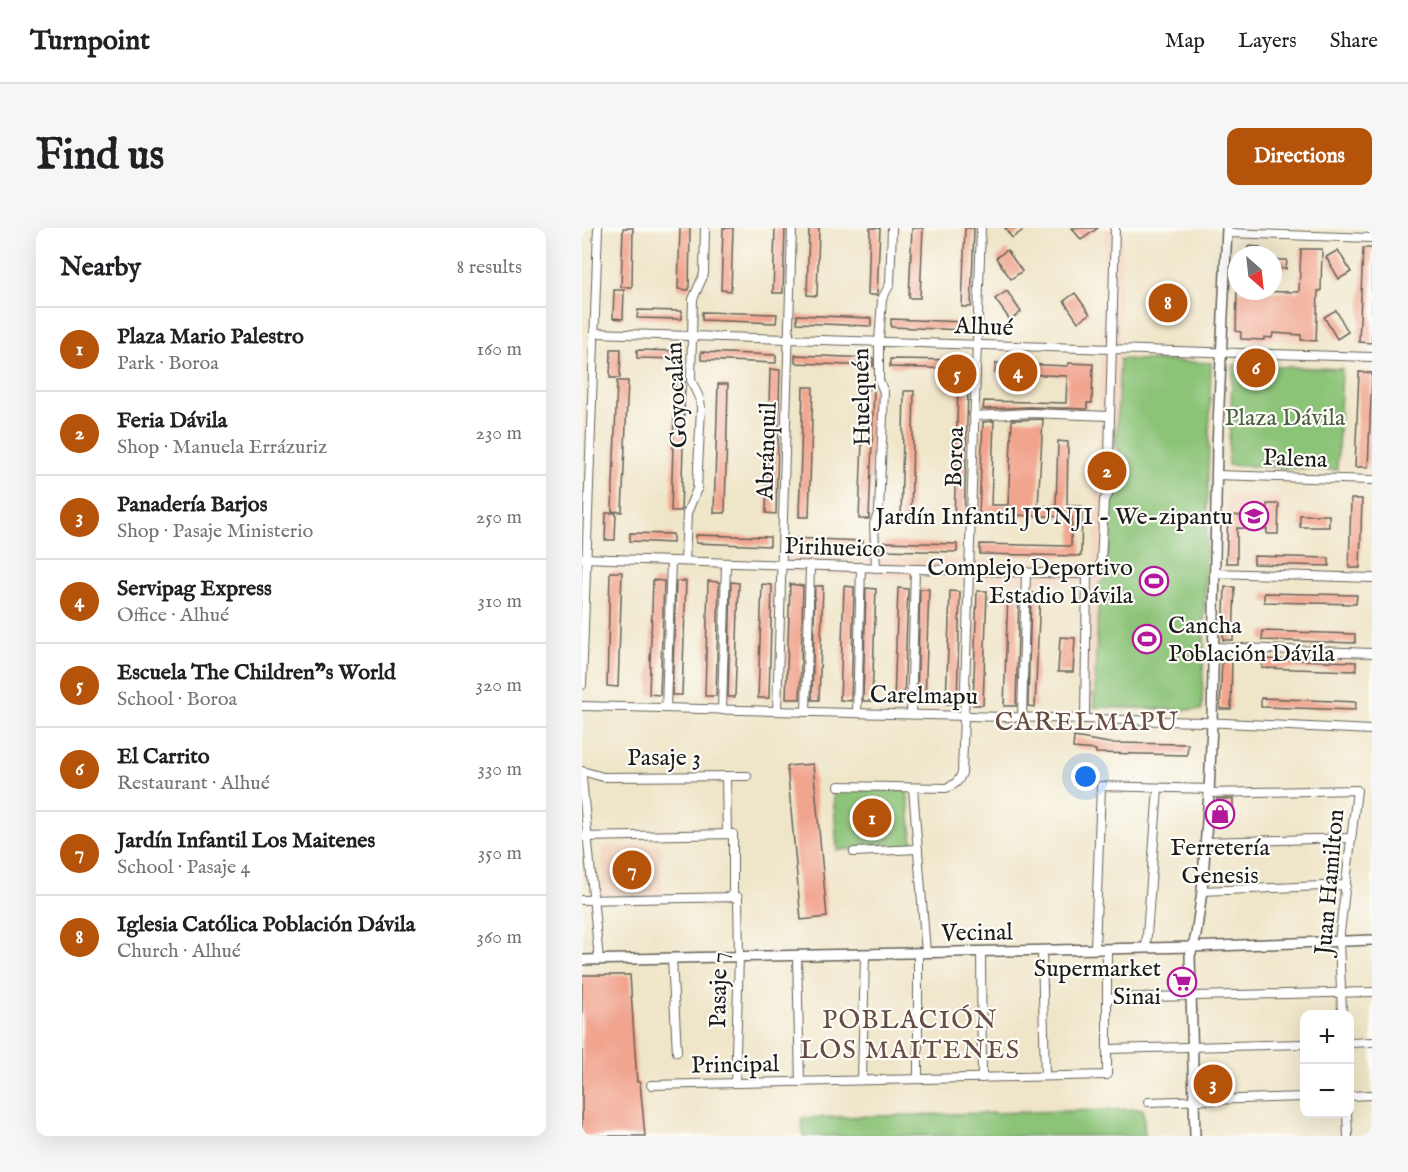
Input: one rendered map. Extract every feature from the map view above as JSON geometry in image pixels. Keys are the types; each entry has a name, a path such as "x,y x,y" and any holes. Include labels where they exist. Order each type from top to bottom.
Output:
{"street":[{"path":"582,685 584,558 598,228"},
{"name":"Goyocalán","path":"686,561 687,513 696,493 701,408 691,380 693,299 704,274 705,228"},
{"name":"Abránquil","path":"777,711 792,228"},
{"name":"Huelquén","path":"876,567 874,524 879,511 884,392 879,380 879,342 882,299 890,284 892,228"},
{"name":"Boroa","path":"839,786 946,788 954,785 962,773 981,228"},
{"path":"1085,719 1087,574 1096,571 1101,563 1104,500 1108,495 1115,228"},
{"path":"1195,1136 1192,947 1196,935 1202,891 1209,791 1216,475 1227,231 1307,232 1372,238"},
{"name":"Alhué","path":"594,333 1372,357"},
{"path":"974,416 1030,413 1110,416"},
{"name":"Palena","path":"1216,475 1372,480"},
{"name":"Pirihueico","path":"584,558 1087,574"},
{"path":"666,708 671,561"},
{"path":"722,710 726,563"},
{"path":"806,712 810,565"},
{"path":"857,713 861,567"},
{"path":"911,714 915,569"},
{"path":"1022,717 1026,572"},
{"path":"1214,573 1372,578"},
{"path":"1213,647 1372,652"},
{"name":"Carelmapu","path":"582,706 1022,717 1372,730"},
{"name":"Pasaje 3","path":"582,771 603,777 747,776"},
{"name":"Pasaje 7","path":"726,776 739,957 735,1083"},
{"path":"582,778 584,837 593,900 598,960"},
{"path":"1095,949 1101,786 1209,791"},
{"path":"913,788 922,953 918,1079"},
{"path":"1146,948 1158,788"},
{"name":"Juan Hamilton","path":"1209,791 1357,790 1339,941 1342,1010"},
{"path":"584,837 730,834"},
{"path":"1206,842 1352,838"},
{"path":"854,852 918,849"},
{"path":"1202,891 1346,885"},
{"path":"582,900 736,897"},
{"name":"Vecinal","path":"582,960 1192,947 1372,940"},
{"path":"1107,949 1107,1049 1300,1044"},
{"path":"1042,950 1045,1076"},
{"path":"981,952 982,1078"},
{"path":"862,1080 865,954"},
{"path":"797,956 800,1082"},
{"path":"672,958 677,1052"},
{"path":"1107,999 1372,992"},
{"path":"1354,1043 1372,1042"},
{"name":"Principal","path":"651,1085 1107,1075 1107,1049"},
{"path":"1354,1096 1372,1095"},
{"path":"1148,1102 1300,1097"},
{"path":"1347,1118 1348,1136"}],"shaded area":[{"path":"1105,228 1123,228 1116,446 1119,448 1116,495 1111,502 1106,578 1099,584 1094,707 1079,706 1082,584 788,573 787,555 1094,563"},
{"path":"1300,247 1323,248 1320,342 1234,340 1235,300 1282,300 1282,291 1297,291"},
{"path":"944,357 970,358 969,391 943,391"},
{"name":"Jardín Infantil JUNJI - We-zipantu","path":"1227,496 1282,498 1281,536 1226,534"},
{"path":"661,845 662,894 603,896 602,847"}],"green space":[{"name":"Complejo Deportivo Estadio Dávila","path":"1120,359 1211,363 1202,710 1094,707 1099,584 1106,578 1111,502 1116,495"},
{"name":"Plaza Dávila","path":"1233,365 1342,369 1337,470 1228,465"},
{"path":"833,789 907,790 913,846 837,850"},
{"path":"1143,1109 1145,1136 803,1136 802,1118"}],"building":[{"path":"623,228 633,228 632,287 621,287"},
{"path":"680,228 690,228 689,290 678,289"},
{"path":"723,228 733,228 731,291 721,290"},
{"path":"775,228 785,228 783,293 773,293"},
{"path":"809,228 819,228 817,296 807,295"},
{"path":"870,228 880,228 877,295 868,295"},
{"path":"912,228 923,228 920,298 909,298"},
{"path":"965,228 974,228 971,307 962,307"},
{"path":"1005,228 1026,228 1012,238"},
{"path":"1072,228 1098,228 1081,240"},
{"path":"1363,248 1372,248 1372,343 1359,342"},
{"path":"1301,249 1322,249 1316,341 1301,340 1301,335 1273,333 1272,338 1264,337 1264,340 1241,339 1241,332 1236,331 1237,300 1282,300 1282,292 1299,292"},
{"path":"1007,250 1022,271 1011,279 996,258"},
{"path":"1338,250 1351,272 1339,279 1326,257"},
{"path":"1282,260 1287,260 1286,269 1282,269"},
{"path":"614,290 624,290 623,319 613,318"},
{"path":"1007,291 1021,312 1010,320 995,299"},
{"path":"1075,293 1090,314 1078,322 1064,301"},
{"path":"638,310 682,311 682,319 637,318"},
{"path":"1336,310 1348,332 1337,339 1324,317"},
{"path":"702,312 777,314 776,323 702,320"},
{"path":"797,315 871,318 871,326 797,323"},
{"path":"891,319 964,322 964,330 891,327"},
{"path":"611,349 621,349 620,378 610,378"},
{"path":"637,350 681,351 680,359 637,358"},
{"path":"701,352 776,355 776,363 701,360"},
{"path":"795,355 873,358 873,366 795,363"},
{"path":"890,359 963,360 963,369 890,367"},
{"path":"996,363 1068,366 1068,363 1093,364 1092,403 1087,403 1087,409 1030,407 983,409 984,401 1066,403 1067,376 995,373"},
{"path":"770,369 780,370 776,514 766,513"},
{"path":"1359,372 1372,373 1368,467 1355,467"},
{"path":"617,381 628,381 622,512 612,511"},
{"path":"675,382 685,382 681,511 671,511"},
{"path":"718,384 728,384 725,513 714,513"},
{"path":"803,387 813,387 809,517 799,517"},
{"path":"864,389 874,389 869,519 859,519"},
{"path":"904,391 914,391 911,520 901,520"},
{"path":"958,392 968,392 964,520 954,520"},
{"path":"1043,419 1038,506 1056,506 1058,441 1068,442 1067,506 1082,506 1081,556 980,554 980,544 1071,546 1072,517 979,514 983,422 994,421 991,505 1008,505 1012,420"},
{"path":"1351,499 1362,499 1360,568 1349,568"},
{"path":"1267,504 1279,504 1278,534 1267,534 1267,529 1237,528 1237,563 1226,563 1228,515 1267,517"},
{"path":"606,513 616,513 615,540 605,540"},
{"path":"1300,515 1329,515 1329,527 1300,527"},
{"path":"630,533 673,534 673,543 630,541"},
{"path":"696,535 770,537 770,546 696,543"},
{"path":"791,538 863,541 862,549 791,546"},
{"path":"884,542 957,544 957,552 884,550"},
{"path":"1254,556 1329,558 1329,566 1254,564"},
{"path":"610,572 622,572 618,687 607,686"},
{"path":"653,580 664,581 660,695 649,694"},
{"path":"676,581 686,581 682,695 672,695"},
{"path":"708,581 719,582 716,696 705,696"},
{"path":"731,582 739,583 735,697 728,697"},
{"path":"762,584 772,585 769,698 758,698"},
{"path":"790,584 803,586 800,699 786,699"},
{"path":"815,586 823,586 819,700 812,700"},
{"path":"844,586 854,587 851,701 840,700"},
{"path":"1225,587 1235,587 1233,640 1223,640"},
{"path":"866,588 876,589 872,701 863,701"},
{"path":"898,588 908,589 904,702 894,702"},
{"path":"920,589 929,589 925,703 917,703"},
{"path":"950,591 960,592 957,704 946,704"},
{"path":"977,591 987,591 983,705 973,705"},
{"path":"1008,592 1019,593 1016,706 1004,706"},
{"path":"1031,593 1040,594 1035,707 1028,706"},
{"path":"1264,593 1357,595 1356,604 1264,602"},
{"path":"1263,631 1355,634 1355,643 1262,640"},
{"path":"1060,637 1075,638 1073,672 1058,672"},
{"path":"1222,656 1232,656 1231,709 1220,709"},
{"path":"1262,659 1356,662 1356,671 1262,668"},
{"path":"1261,698 1356,702 1355,710 1261,707"},
{"path":"1074,737 1109,743 1188,744 1187,755 1096,753 1096,750 1073,748"},
{"path":"813,764 827,917 801,920 787,766"},
{"path":"1217,799 1233,799 1233,817 1217,817"},
{"path":"582,975 630,975 637,1082 640,1082 645,1136 582,1136"}],"place":[{"name":"Iglesia Católica Población Dávila","path":"1168,303"},
{"name":"El Carrito","path":"1256,368"},
{"name":"Servipag Express","path":"1018,372"},
{"name":"Escuela The Children\"s World","path":"957,374"},
{"name":"Feria Dávila","path":"1107,471"},
{"name":"Jardín Infantil JUNJI - We-zipantu","path":"1254,516"},
{"name":"Complejo Deportivo Estadio Dávila","path":"1154,581"},
{"name":"Cancha Población Dávila","path":"1147,639"},
{"name":"Ferretería Genesis","path":"1220,814"},
{"name":"Plaza Mario Palestro","path":"872,818"},
{"name":"Jardín Infantil Los Maitenes","path":"632,870"},
{"name":"Supermarket Sinai","path":"1182,982"},
{"name":"Panadería Barjos","path":"1213,1084"}],"district":[{"name":"CARELMAPU","path":"1087,721"},
{"name":"POBLACIÓN LOS MAITENES","path":"910,1034"}]}
